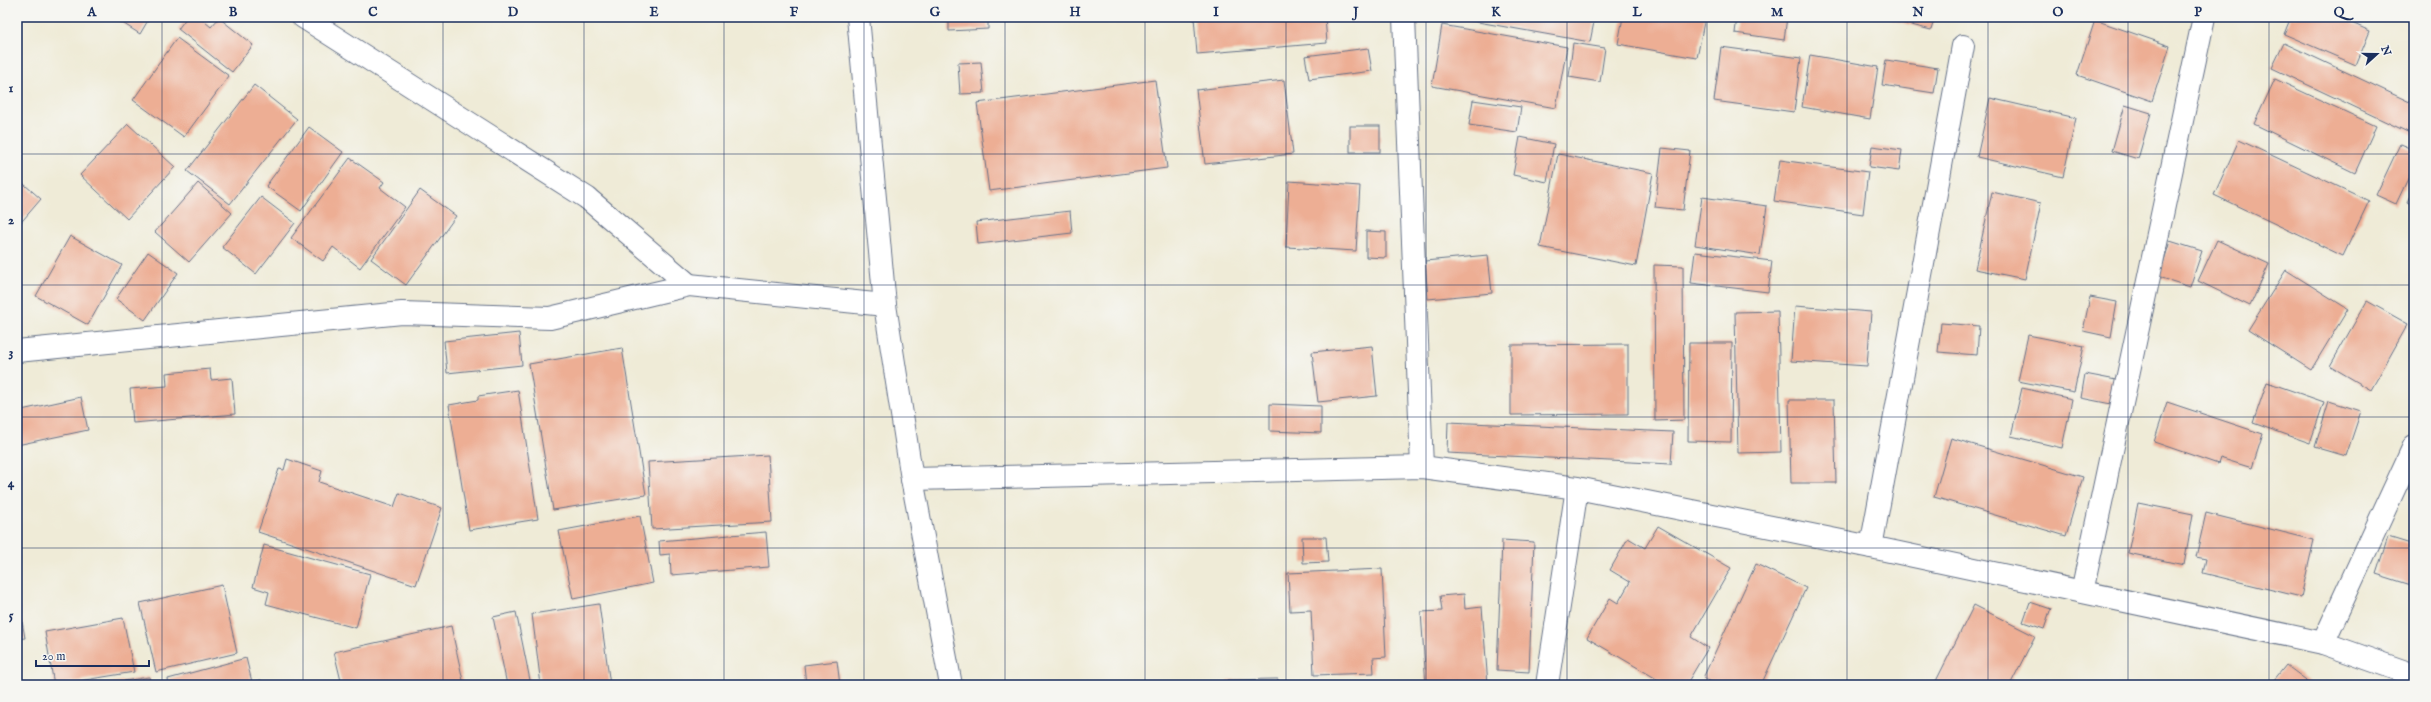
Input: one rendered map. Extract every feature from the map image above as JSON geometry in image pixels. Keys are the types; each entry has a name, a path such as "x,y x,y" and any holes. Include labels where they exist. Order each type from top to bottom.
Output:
{"street":[{"path":"303,17 588,198 689,285"},
{"path":"858,17 885,305 912,478 951,685"},
{"path":"1404,17 1422,467"},
{"path":"2082,592 2204,17"},
{"path":"1871,547 1963,46"},
{"path":"17,351 402,313 550,318 689,285 885,305"},
{"path":"2323,643 2414,446"},
{"path":"912,478 1422,467 1577,488 1871,547 2323,643 2414,675"},
{"path":"1547,685 1577,488"}],"building":[{"path":"113,17 150,17 140,34"},
{"path":"187,17 199,17 211,27 219,18 253,45 232,72 178,29"},
{"path":"949,17 988,17 988,29 949,31"},
{"path":"1194,17 1325,17 1327,43 1197,54"},
{"path":"1450,17 1595,17 1590,42"},
{"path":"1623,17 1705,17 1697,58 1618,44"},
{"path":"1737,17 1787,17 1784,40 1735,33"},
{"path":"1888,17 1935,17 1931,30 1888,19"},
{"path":"2291,17 2338,17 2370,31 2356,65 2284,34"},
{"path":"2095,20 2170,46 2152,101 2077,75"},
{"path":"1442,25 1567,47 1556,108 1432,86"},
{"path":"177,38 229,76 184,137 133,100"},
{"path":"1573,43 1605,48 1600,82 1569,77"},
{"path":"2284,43 2414,104 2414,135 2272,68"},
{"path":"1721,47 1801,58 1794,112 1714,101"},
{"path":"1368,48 1372,71 1309,79 1305,56"},
{"path":"1810,55 1878,67 1870,119 1802,107"},
{"path":"1886,60 1938,68 1934,93 1882,85"},
{"path":"981,62 984,93 960,94 958,63"},
{"path":"2275,79 2376,126 2355,173 2254,124"},
{"path":"1155,80 1167,168 989,191 977,103"},
{"path":"1284,80 1293,154 1205,164 1196,90"},
{"path":"254,85 297,119 230,204 187,171"},
{"path":"1990,98 2076,118 2063,177 1977,157"},
{"path":"1473,100 1521,107 1517,132 1469,125"},
{"path":"2125,105 2151,113 2138,159 2112,151"},
{"path":"128,124 175,167 127,219 80,175"},
{"path":"1350,126 1380,126 1380,152 1350,152"},
{"path":"309,127 343,152 301,211 266,186"},
{"path":"1520,137 1554,144 1547,182 1513,175"},
{"path":"2239,140 2369,201 2343,256 2214,195"},
{"path":"2400,144 2414,150 2414,166 2396,204 2376,195"},
{"path":"1872,146 1902,150 1899,171 1869,167"},
{"path":"1662,148 1690,151 1683,210 1655,207"},
{"path":"1558,154 1653,173 1636,266 1540,247"},
{"path":"350,158 384,182 380,188 405,207 360,268 333,247 323,261 291,238"},
{"path":"1780,160 1868,172 1863,214 1774,201"},
{"path":"17,178 41,199 17,227"},
{"path":"1289,181 1360,186 1356,251 1286,247"},
{"path":"198,183 232,213 189,262 155,232"},
{"path":"420,190 456,216 406,285 371,259"},
{"path":"2414,190 2414,206 2408,203"},
{"path":"1992,192 2041,203 2025,279 1975,269"},
{"path":"261,197 295,223 256,274 222,247"},
{"path":"1702,197 1767,206 1760,255 1695,245"},
{"path":"1070,211 1072,233 978,244 976,222"},
{"path":"1366,231 1386,232 1386,258 1366,257"},
{"path":"70,236 122,265 88,325 36,296"},
{"path":"2217,240 2269,264 2250,306 2198,281"},
{"path":"2170,241 2202,251 2190,287 2159,277"},
{"path":"148,252 178,273 145,320 116,299"},
{"path":"1695,252 1772,261 1768,292 1691,283"},
{"path":"1488,255 1492,293 1428,299 1425,261"},
{"path":"1654,265 1683,266 1684,420 1655,421"},
{"path":"2286,270 2348,309 2311,370 2248,330"},
{"path":"2090,297 2117,302 2111,337 2083,331"},
{"path":"2367,301 2408,324 2371,390 2330,366"},
{"path":"1795,306 1871,312 1867,366 1791,361"},
{"path":"1778,311 1781,452 1738,453 1735,312"},
{"path":"1941,323 1979,326 1977,355 1938,352"},
{"path":"519,333 522,365 447,373 444,341"},
{"path":"2028,335 2084,346 2074,392 2018,381"},
{"path":"1689,343 1732,343 1731,442 1688,441"},
{"path":"1628,344 1628,414 1511,415 1511,345"},
{"path":"1372,346 1377,396 1318,402 1312,352"},
{"path":"622,348 646,495 553,510 529,364"},
{"path":"210,369 211,380 232,378 235,414 133,423 130,389 167,386 166,373"},
{"path":"2085,374 2116,380 2111,404 2081,398"},
{"path":"2267,382 2324,402 2310,443 2253,423"},
{"path":"2022,388 2072,399 2062,448 2011,436"},
{"path":"518,390 538,519 469,530 449,405 478,400 478,396"},
{"path":"81,397 88,430 17,445 17,411"},
{"path":"1789,400 1834,400 1836,483 1791,483"},
{"path":"2329,401 2361,411 2346,456 2315,447"},
{"path":"2167,402 2263,434 2252,468 2220,458 2218,464 2154,442"},
{"path":"1270,404 1321,406 1321,433 1270,431"},
{"path":"1448,422 1673,432 1671,464 1447,453"},
{"path":"1951,438 2083,477 2066,536 1934,497"},
{"path":"768,455 772,522 652,529 648,462"},
{"path":"287,459 322,471 319,482 394,507 399,493 442,508 416,585 258,532 279,469 284,470"},
{"path":"2138,503 2193,514 2184,565 2128,553"},
{"path":"2206,513 2314,540 2301,597 2203,573 2206,559 2196,557"},
{"path":"640,516 653,583 573,599 559,531"},
{"path":"1658,526 1731,568 1691,637 1708,648 1686,685 1667,685 1587,638 1610,598 1618,603 1630,582 1610,570 1628,538 1645,548"},
{"path":"766,532 769,567 671,575 670,554 660,555 659,541"},
{"path":"1302,537 1326,537 1328,562 1303,563"},
{"path":"2388,537 2414,545 2414,574 2411,585 2376,574"},
{"path":"1502,540 1534,542 1529,672 1497,670"},
{"path":"264,545 370,574 356,628 266,604 269,592 253,587"},
{"path":"1756,564 1806,588 1761,685 1718,685 1703,678"},
{"path":"1382,569 1386,657 1373,658 1374,673 1314,675 1311,610 1290,611 1288,573"},
{"path":"222,585 237,653 156,672 140,603"},
{"path":"17,593 25,638 17,639"},
{"path":"1464,594 1465,609 1482,607 1488,685 1426,685 1421,612 1442,611 1440,596"},
{"path":"2030,602 2051,609 2044,629 2023,622"},
{"path":"599,604 610,685 541,685 532,614"},
{"path":"1974,605 2035,636 2010,685 1934,685"},
{"path":"516,612 531,685 507,685 493,617"},
{"path":"123,618 134,672 54,685 45,632"},
{"path":"451,626 464,685 342,685 334,652"},
{"path":"246,658 252,682 261,680 262,685 169,685 168,679"},
{"path":"837,661 840,685 806,685 804,665"},
{"path":"2286,665 2313,685 2270,685"},
{"path":"149,677 151,685 105,685 105,684"},
{"path":"1278,679 1278,685 1227,685 1227,680"}]}
